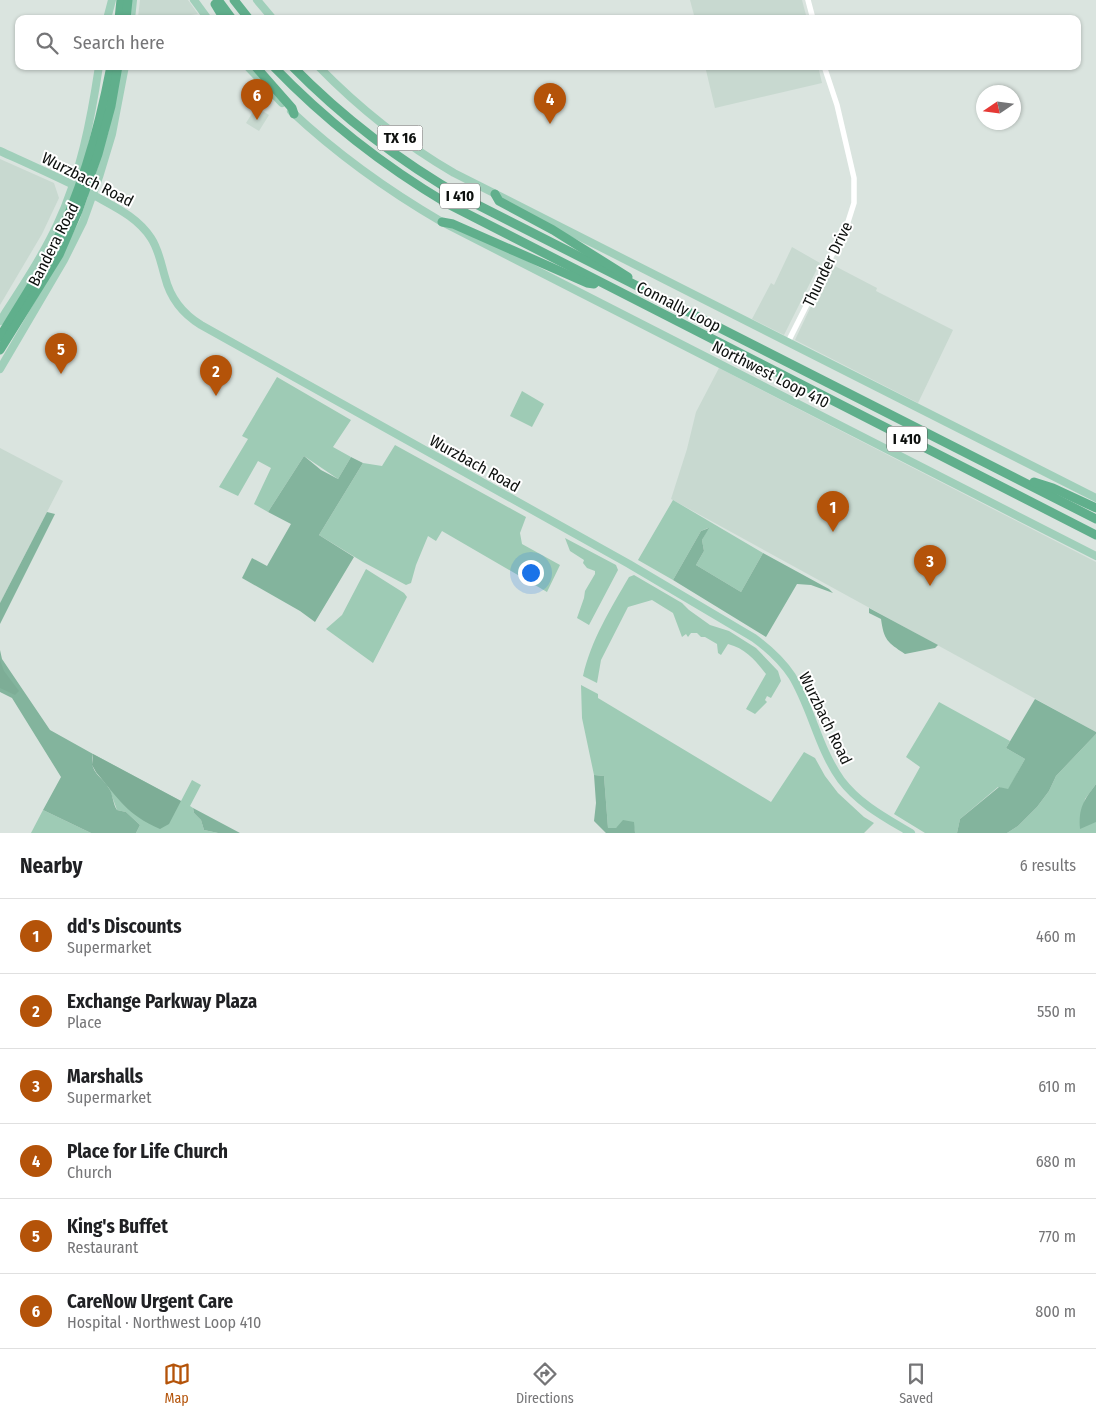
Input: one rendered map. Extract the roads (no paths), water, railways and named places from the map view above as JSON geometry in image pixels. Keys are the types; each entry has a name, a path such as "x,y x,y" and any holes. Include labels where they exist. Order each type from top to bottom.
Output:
{"highway":[{"path":"119,15 121,0"},
{"path":"126,15 128,0"},
{"path":"213,0 222,15"},
{"path":"218,0 229,15"},
{"path":"234,0 246,15"},
{"path":"0,336 53,247 78,189 94,143 104,106 110,70"},
{"path":"0,350 59,255 78,211 98,154 111,106 117,70"},
{"path":"259,70 292,108 294,114"},
{"name":"Connally Loop","path":"278,70 343,131 407,179 469,216 1096,535"},
{"name":"Connally Loop","path":"296,70 352,121 396,156 478,206 1096,519"},
{"name":"TX 16","path":"495,194 499,201 565,237 650,293"},
{"path":"442,222 453,224 587,283 605,286"},
{"path":"1006,473 1053,488 1096,508"}],"main road":[{"path":"109,15 112,0"},
{"path":"131,15 133,0"},
{"path":"194,0 205,15"},
{"path":"257,0 269,15"},
{"name":"Bandera Road","path":"0,323 34,268 57,225 73,184 86,139 98,70"},
{"name":"Bandera Road","path":"0,369 64,260 82,222 99,177 112,134 123,70"},
{"name":"Northwest Loop 410","path":"251,70 294,114 324,140 369,176 402,199 442,222 1096,556"},
{"name":"TX 16","path":"322,70 358,104 394,134 444,168 495,194"},
{"name":"Wurzbach Road","path":"0,152 73,184 127,214 145,229 156,246 166,280 176,302 187,315 200,325 636,568 726,620 763,644 791,675 799,689 827,758 842,781 866,804 911,833"},
{"path":"495,194 1096,498"},
{"path":"0,344 6,347 10,346 21,333"}],"street":[{"path":"808,0 812,15"},
{"name":"Thunder Drive","path":"788,342 847,225 854,203 854,178 837,105 825,70"}],"place":[{"name":"CareNow Urgent Care","path":"257,120"},
{"name":"Place for Life Church","path":"550,124"},
{"name":"King's Buffet","path":"61,374"},
{"name":"Exchange Parkway Plaza","path":"216,396"},
{"name":"dd's Discounts","path":"833,532"},
{"name":"Marshalls","path":"930,586"}]}
